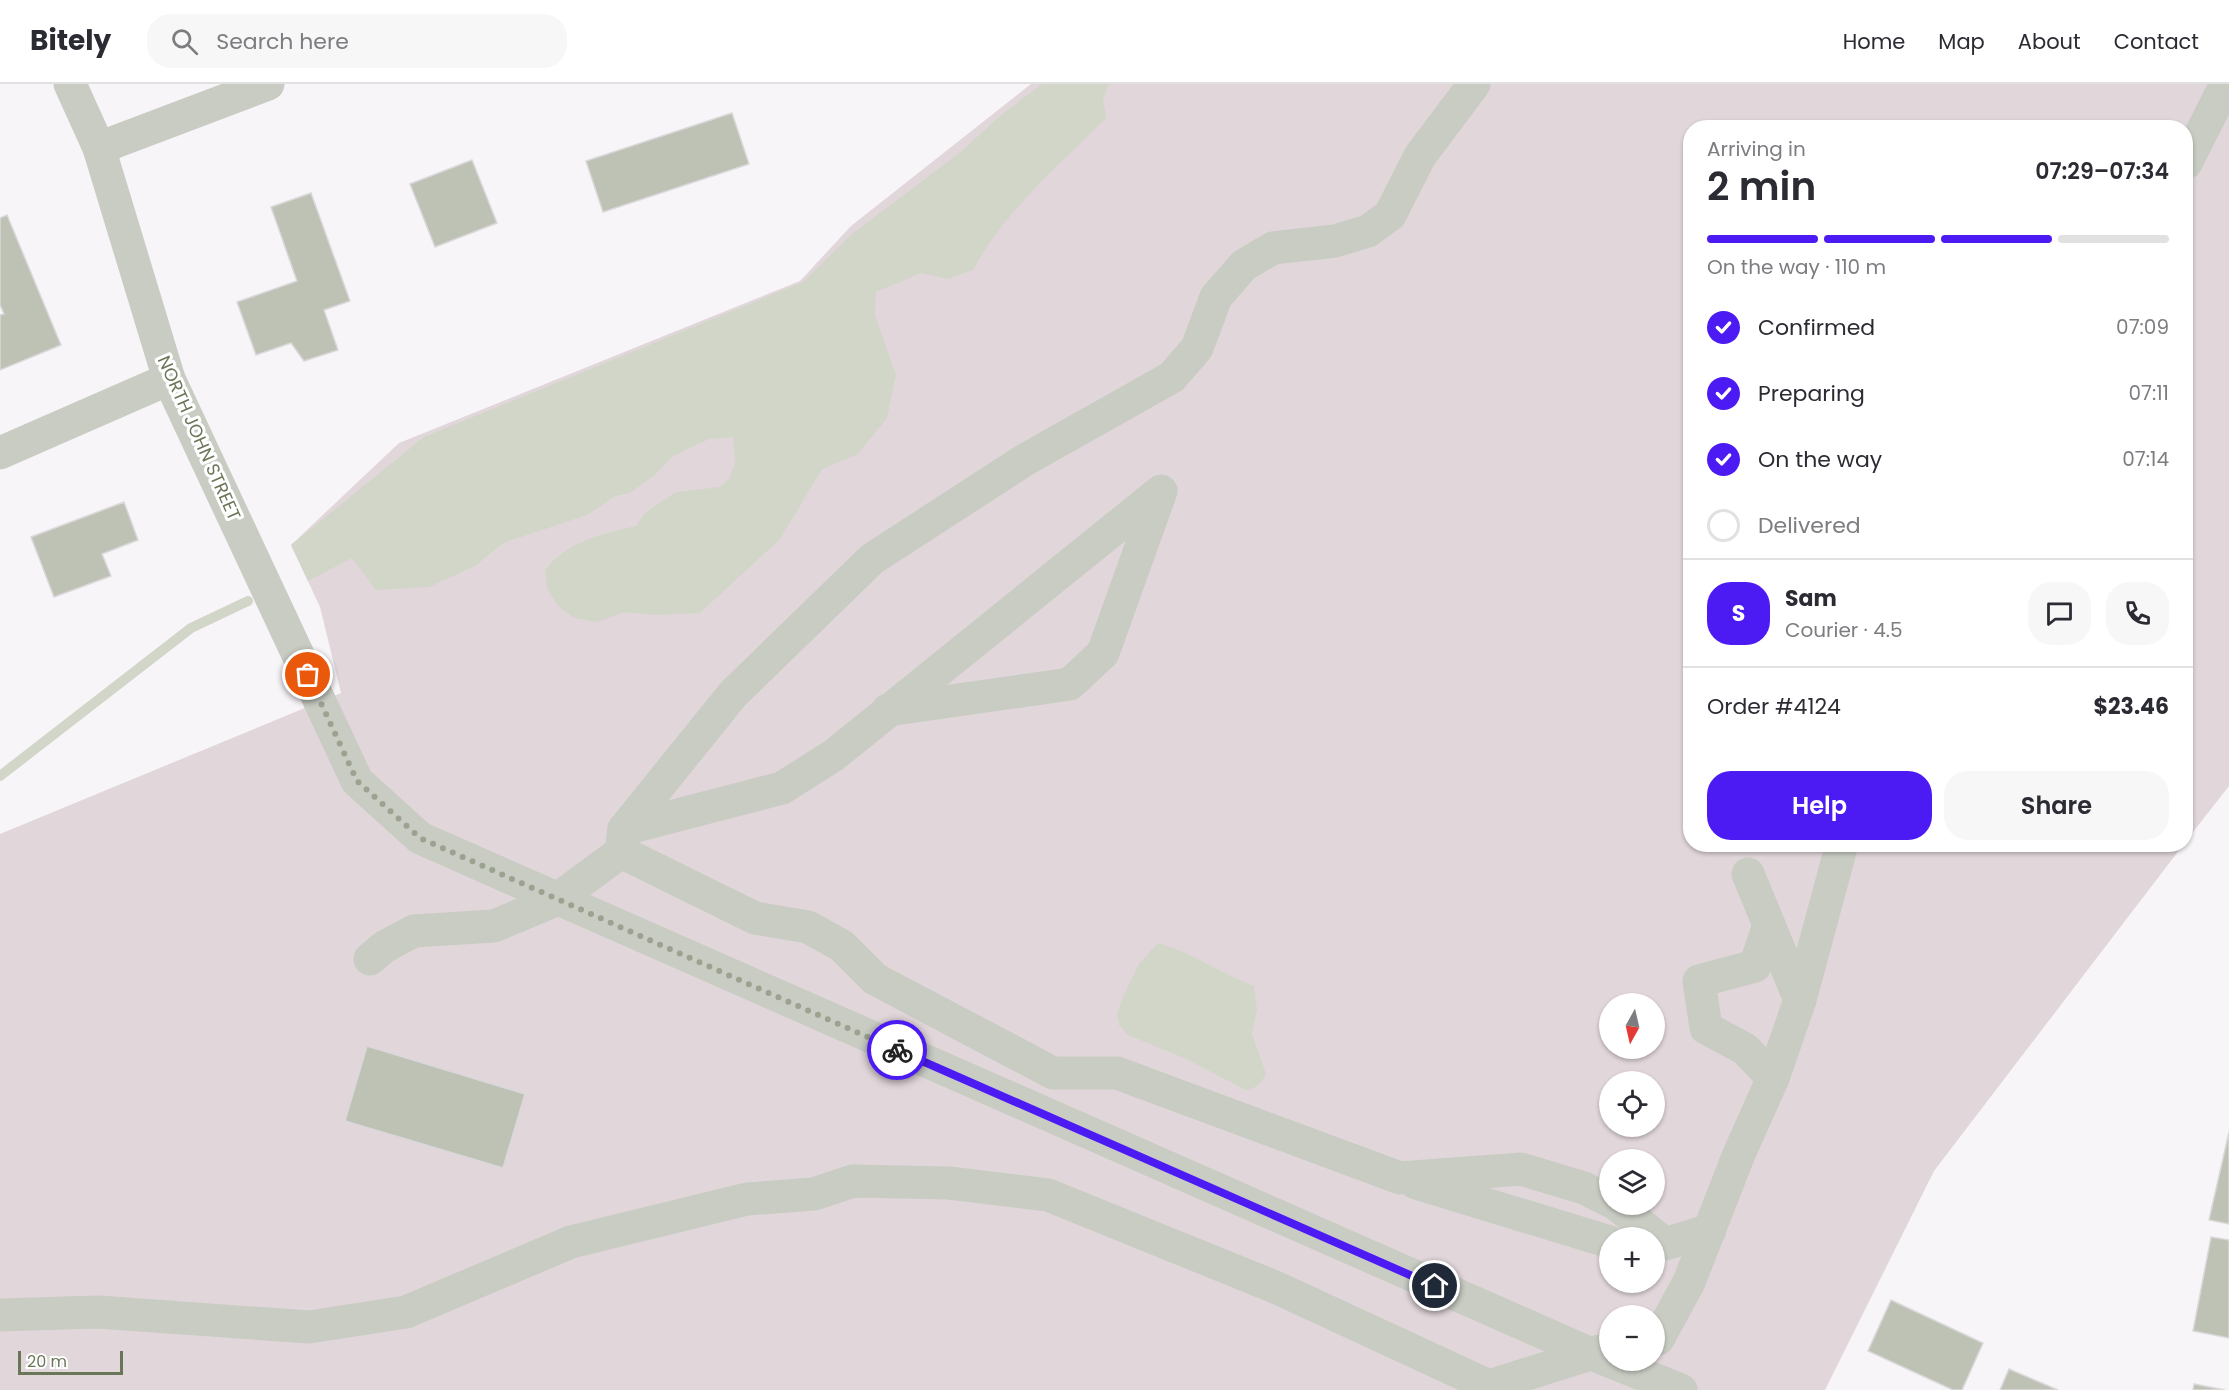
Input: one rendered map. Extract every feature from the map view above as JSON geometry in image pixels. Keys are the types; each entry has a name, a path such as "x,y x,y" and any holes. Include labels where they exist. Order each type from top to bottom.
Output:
{"street":[{"name":"NORTH JOHN STREET","path":"70,84 99,148 170,379 357,781 420,838 556,900"},
{"path":"99,148 268,84"},
{"path":"370,959 384,947 414,931 494,926 556,900 623,841 733,694 872,559 1023,461 1172,377 1197,348 1216,297 1244,265 1273,248 1335,241 1368,231 1390,215 1420,156 1474,84"},
{"path":"2193,149 2226,84"},
{"path":"0,453 170,379"},
{"path":"623,841 782,788 834,755 888,710 1161,491 1103,653 1070,684 888,710"},
{"path":"623,841 755,918 808,927 842,946 875,979 1053,1073 1117,1073 1400,1178 1599,1239"},
{"path":"1665,1327 1689,1282 1739,1154 1773,1078 1800,1000 1840,852"},
{"path":"1748,874 1800,1000"},
{"path":"556,900 1599,1351"},
{"path":"1769,925 1755,966 1699,981 1706,1028 1745,1049 1773,1078"},
{"path":"1400,1178 1521,1169 1584,1188 1599,1196"},
{"path":"0,1315 98,1312 309,1327 406,1312 571,1242 747,1199 814,1194 853,1181 949,1183 1048,1195 1275,1287 1489,1386 1599,1351"},
{"path":"1628,1215 1641,1227"},
{"path":"1665,1244 1710,1230"},
{"path":"1641,1371 1681,1390"}],"shaded area":[{"path":"1031,84 2229,84 2229,786 2193,832 2193,120 1683,120 1683,852 2178,852 1934,1171 1825,1390 0,1390 0,834 341,693 320,607 291,545 399,443 800,281 851,226"},
{"path":"1042,84 1109,84 1103,98 1106,118 1017,208 986,248 973,270 948,279 921,273 876,292 875,315 896,375 887,418 858,454 822,469 780,539 700,613 655,615 624,612 598,622 574,618 558,606 547,589 545,570 554,560 575,545 636,526 646,512 676,492 720,487 729,479 735,463 733,437 709,439 673,456 655,475 630,493 615,496 587,515 503,543 475,566 429,587 376,590 352,558 308,581 291,545 424,437 803,282 852,234 962,151 1001,115"},
{"path":"1158,943 1183,952 1254,986 1257,1009 1252,1034 1266,1074 1260,1084 1248,1091 1184,1058 1128,1035 1119,1025 1117,1014 1122,999 1139,964"}],"building":[{"path":"732,113 749,164 603,212 586,161"},
{"path":"472,160 497,223 435,247 410,184"},
{"path":"311,193 350,301 324,310 338,350 304,361 291,343 256,355 237,302 297,281 271,207"},
{"path":"7,215 61,345 0,370 0,315 4,314 0,305 0,218"},
{"path":"124,502 138,540 102,554 111,576 54,597 31,537"},
{"path":"367,1046 525,1094 503,1168 345,1121"},
{"path":"2229,1132 2229,1224 2209,1220"},
{"path":"2211,1237 2229,1240 2229,1338 2193,1331"},
{"path":"1891,1300 1983,1343 1962,1390 1953,1390 1868,1351"},
{"path":"2009,1369 2058,1390 2000,1390"},
{"path":"2194,1384 2225,1390 2193,1390"}],"waterway":[{"path":"0,776 191,628 248,601"}],"way so far":[{"path":"308,675 357,781 420,838 897,1050"}],"route":[{"path":"897,1050 1435,1286"}]}
